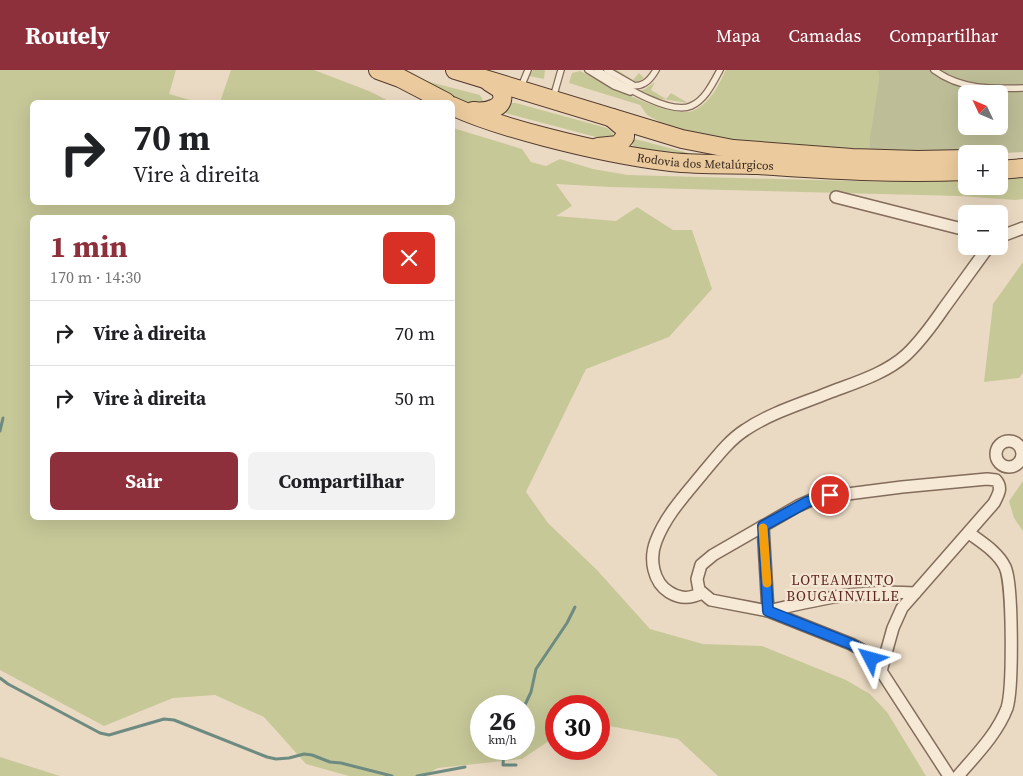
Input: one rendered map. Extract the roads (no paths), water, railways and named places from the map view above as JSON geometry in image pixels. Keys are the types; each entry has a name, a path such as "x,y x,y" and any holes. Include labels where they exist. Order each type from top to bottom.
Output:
{"main road":[{"path":"378,70 400,78 442,100"},
{"name":"Rodovia dos Metalúrgicos","path":"455,70 682,139 733,149 852,158 958,159"},
{"path":"457,108 484,112 496,109 502,97 500,89 483,79"},
{"name":"Rodovia dos Metalúrgicos","path":"457,108 504,126 584,148 623,156 674,162 886,172 958,171"},
{"path":"584,148 612,146 623,141 625,129 612,118"},
{"path":"1008,157 1023,156"},
{"path":"1008,169 1023,168"}],"street":[{"path":"836,197 958,228"},
{"path":"1008,233 1023,228"},
{"path":"702,593 690,598 683,598 662,587 653,569 654,545 668,516 722,450 740,434 760,421 894,364 906,355 930,327 982,255"},
{"path":"996,480 1002,466"},
{"path":"881,671 898,617 907,601 969,533 998,497 1000,486 996,480 902,487 823,496 807,502 763,526 706,560 701,565 697,579 697,586 711,600 768,611 862,650 881,671 949,776"},
{"path":"763,526 768,611"},
{"path":"958,776 985,744 1001,720 1007,707 1011,681 1010,587 1006,568 995,554 969,533"},
{"path":"768,611 830,597 866,592 915,593"}],"lane":[{"path":"520,90 528,70"},
{"path":"553,100 561,70"},
{"path":"588,70 614,86 670,106 686,108 700,100 720,70"},
{"path":"597,70 643,96"},
{"path":"607,70 635,86"},
{"path":"619,83 635,86 646,83 656,70"},
{"path":"934,70 950,80 971,86 988,89 1023,88"}],"waterway":[{"path":"0,431 3,418"},
{"path":"530,695 536,669 567,623 575,607"},
{"path":"0,678 100,733 109,735 164,719 174,720 267,757 276,759 304,754 312,755 330,762 392,776"},
{"path":"503,760 503,765 516,765"},
{"path":"417,776 465,767"}],"district":[{"name":"LOTEAMENTO BOUGAINVILLE","path":"843,588"}]}
